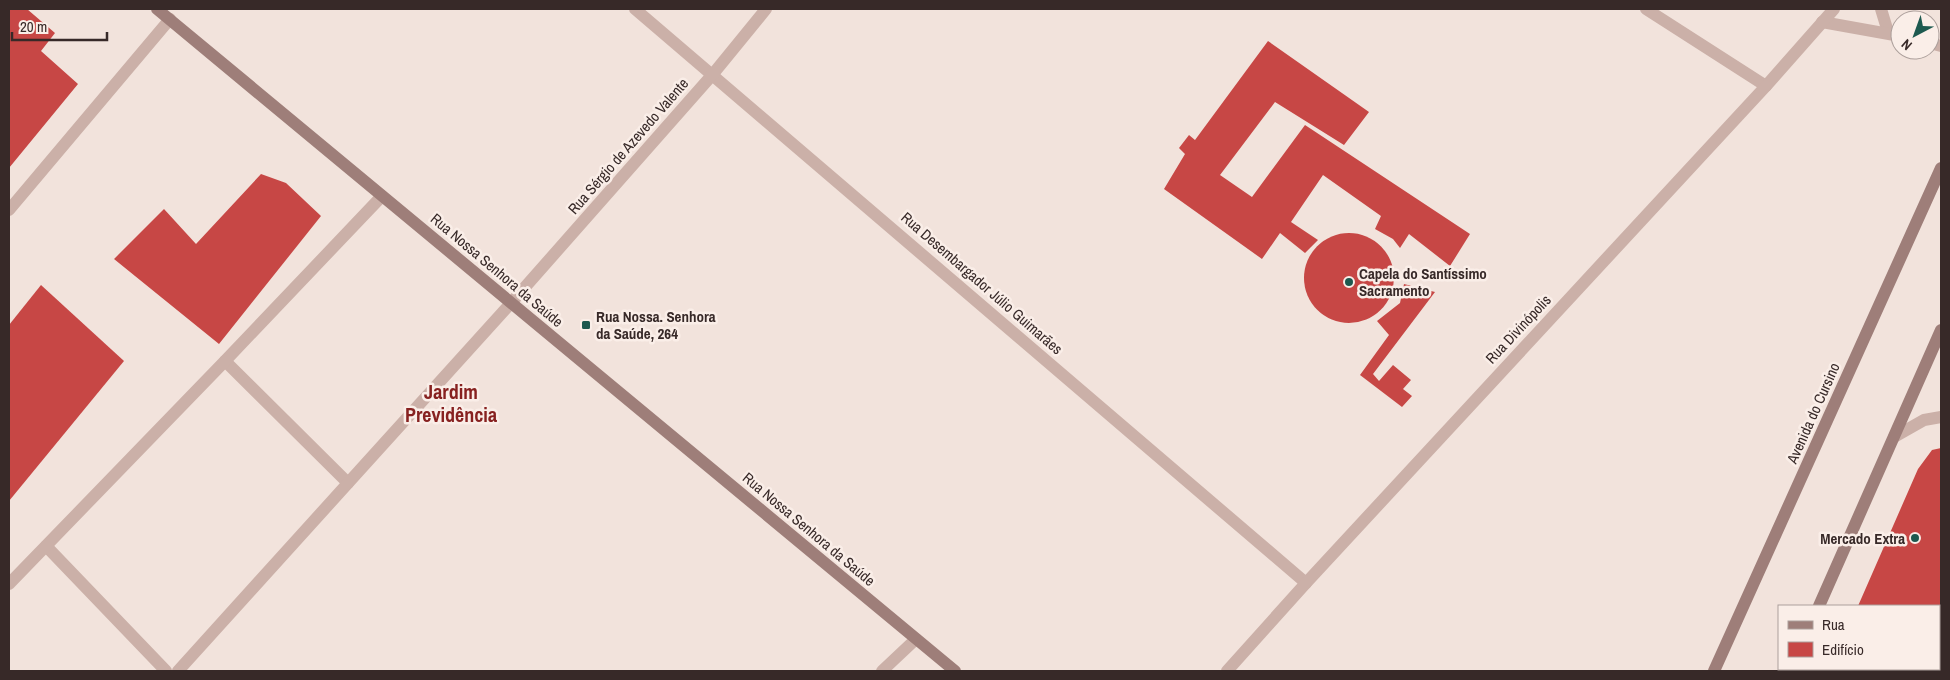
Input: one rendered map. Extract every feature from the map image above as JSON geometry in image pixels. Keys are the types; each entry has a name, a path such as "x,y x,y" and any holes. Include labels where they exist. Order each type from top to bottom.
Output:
{"main road":[{"name":"Rua Nossa Senhora da Saúde","path":"157,9 955,671"},
{"name":"Avenida do Cursino","path":"1714,671 1941,168"},
{"path":"1819,605 1941,330"}],"street":[{"name":"Rua Desembargador Júlio Guimarães","path":"635,9 1306,582"},
{"name":"Rua Sérgio de Azevedo Valente","path":"178,671 511,303 713,74 766,9"},
{"path":"1646,9 1766,86"},
{"name":"Rua Divinópolis","path":"1227,671 1306,582 1766,86 1834,9"},
{"path":"1881,9 1890,26"},
{"path":"9,210 170,19"},
{"path":"1822,22 1890,33"},
{"path":"9,584 382,196"},
{"path":"225,361 348,483"},
{"path":"1894,437 1924,420 1941,417"},
{"path":"46,546 166,671"},
{"path":"882,671 916,638"}],"building":[{"path":"9,9 27,9 55,33 41,51 78,84 9,168"},
{"path":"1268,41 1369,112 1344,145 1275,102 1220,175 1252,197 1305,125 1470,234 1450,266 1409,234 1400,248 1393,239 1375,229 1381,216 1323,175 1291,222 1318,240 1305,253 1280,233 1262,259 1164,189 1185,154 1179,148 1189,135 1195,140"},
{"path":"261,174 286,183 321,216 219,344 114,259 164,209 196,244"},
{"name":"Capela do Santíssimo Sacramento","path":"1349,233 1366,236 1381,246 1391,261 1394,278 1391,295 1381,310 1366,320 1349,323 1332,320 1317,310 1307,295 1304,278 1307,261 1317,246 1332,236"},
{"path":"1404,284 1435,292 1373,374 1379,381 1393,365 1411,380 1403,389 1412,396 1402,407 1360,375 1389,335 1377,321 1400,303"},
{"path":"41,285 124,361 9,501 9,325"},
{"name":"Mercado Extra","path":"1941,448 1941,671 1834,671 1940,670 1940,605 1858,605 1918,469 1932,450"}],"place":[{"name":"Capela do Santíssimo Sacramento","path":"1349,282"},
{"name":"Rua Nossa. Senhora da Saúde, 264","path":"586,325"},
{"name":"Mercado Extra","path":"1915,538"}],"district":[{"name":"Jardim Previdência","path":"451,402"}]}
